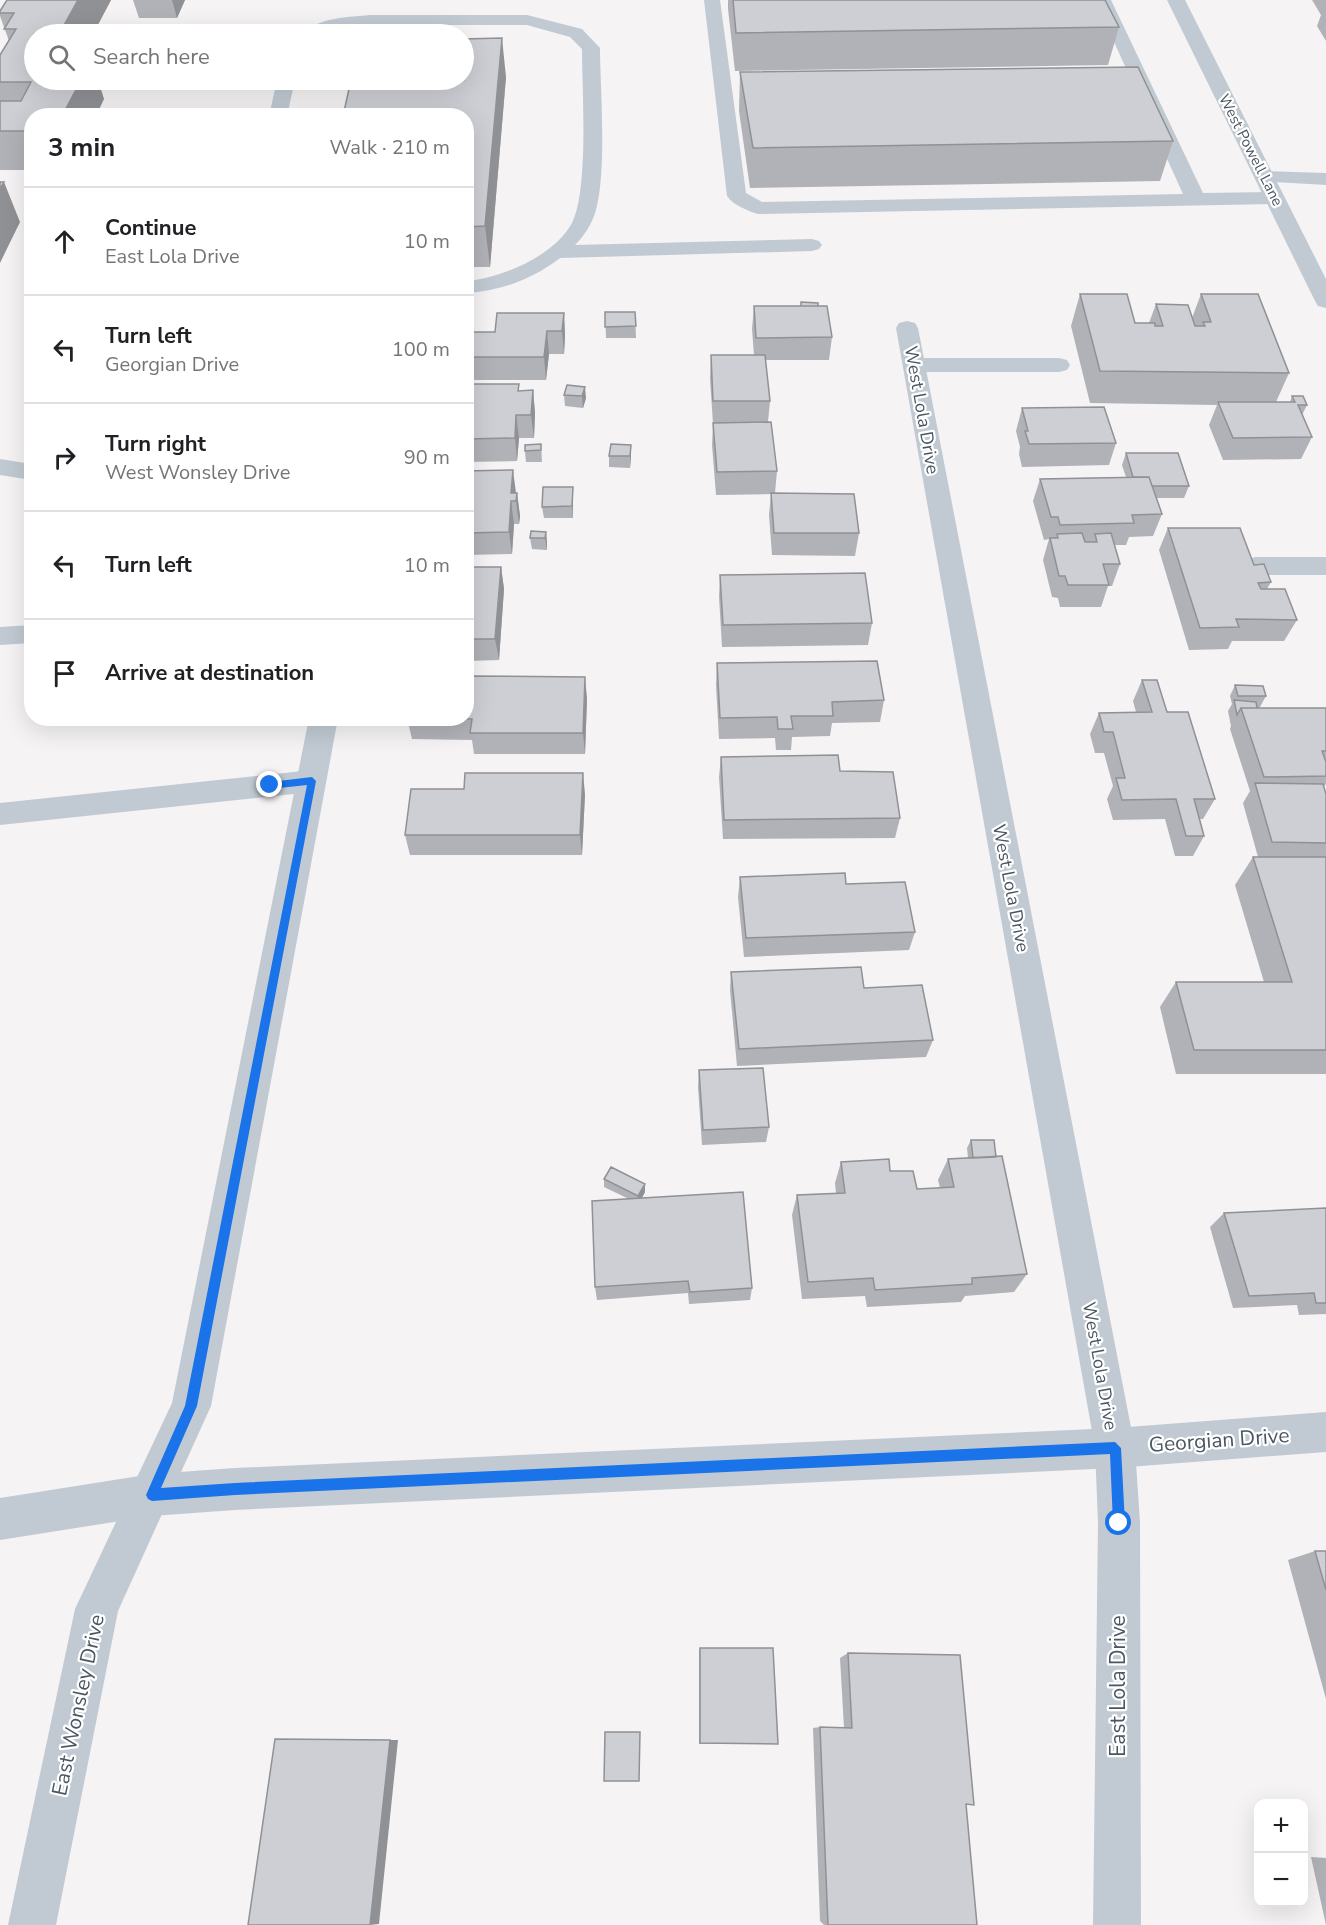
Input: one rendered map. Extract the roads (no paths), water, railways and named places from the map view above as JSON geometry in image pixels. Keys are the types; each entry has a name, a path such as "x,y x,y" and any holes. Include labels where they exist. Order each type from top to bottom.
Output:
{"street":[{"name":"West Powell Lane","path":"1176,0 1275,198 1319,271 1326,301"},
{"name":"West Lola Drive","path":"907,328 1115,1448"},
{"path":"0,467 24,471"},
{"name":"East Wonsley Drive","path":"32,1925 97,1610 152,1495 191,1406 322,726"},
{"name":"Georgian Drive","path":"0,1519 152,1495 258,1488 1115,1448 1326,1432"},
{"name":"East Lola Drive","path":"1115,1448 1119,1523 1117,1925"}],"lane":[{"path":"712,0 737,196 758,207 1275,198"},
{"path":"1103,0 1197,200"},
{"path":"335,24 371,20 527,20 576,33 591,48 589,196 582,221 558,252 526,272 485,287 474,287"},
{"path":"1117,81 1140,81"},
{"path":"723,86 747,86"},
{"path":"280,108 284,90"},
{"path":"1264,177 1326,179"},
{"path":"558,252 812,245"},
{"path":"914,365 1059,365"},
{"path":"1255,566 1326,566"},
{"path":"0,636 24,634"},
{"path":"0,814 312,781"}]}
